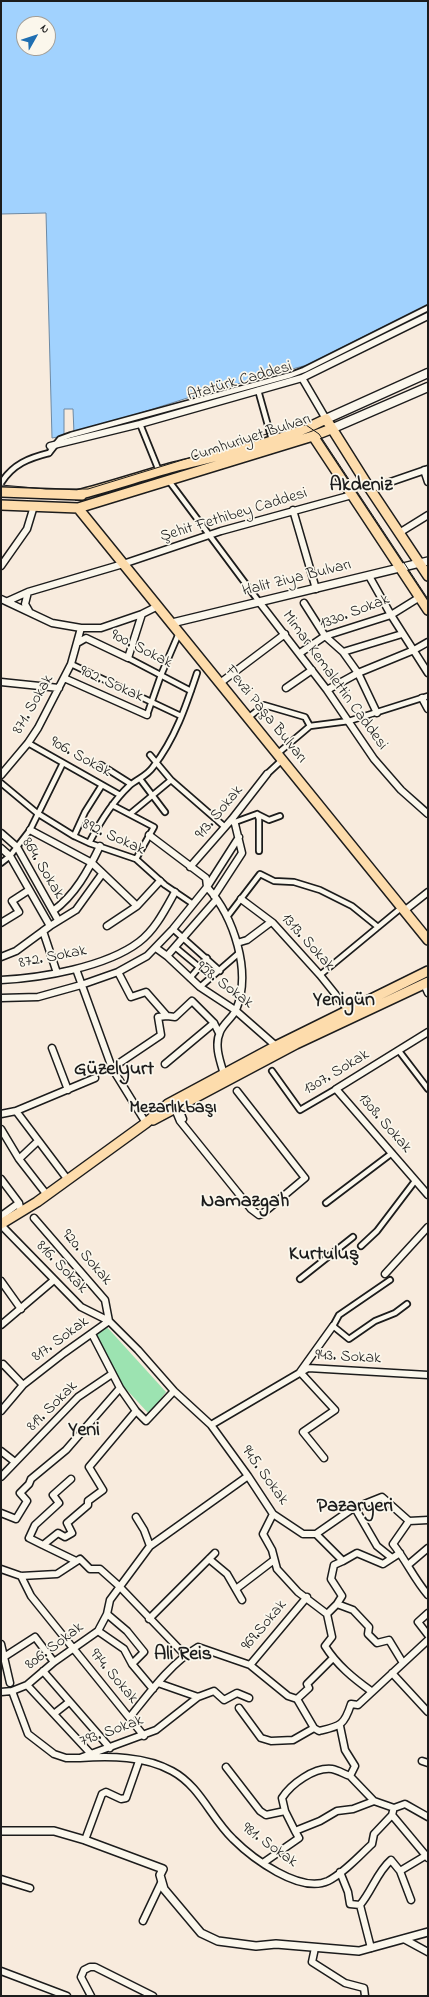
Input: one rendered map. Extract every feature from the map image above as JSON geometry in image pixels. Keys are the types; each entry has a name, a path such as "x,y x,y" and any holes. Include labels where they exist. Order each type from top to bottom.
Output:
{"main road":[{"name":"Cumhuriyet Bulvarı","path":"77,495 159,471 237,451 297,432 428,373"},
{"name":"Cumhuriyet Bulvarı","path":"78,508 313,436 428,387"},
{"path":"326,419 399,533 424,562 428,576"},
{"path":"297,432 313,436 428,610"},
{"name":"Cumhuriyet Bulvarı","path":"77,495 93,495 110,492 222,459 237,451"},
{"path":"1,492 77,495"},
{"path":"1,498 77,501 102,500"},
{"path":"1,505 78,508"},
{"name":"Fevzi Paşa Bulvarı","path":"78,508 428,940"},
{"path":"1,1224 20,1208 37,1202 68,1180 146,1123 161,1109 177,1107 224,1074 276,1046 428,971"},
{"path":"146,1123 224,1080 296,1044 426,983"},
{"path":"161,1109 177,1107"}],"street":[{"path":"1,483 18,464 51,449 60,439 304,370 428,308"},
{"name":"Atatürk Caddesi","path":"51,449 302,378 428,316"},
{"path":"302,378 326,419"},
{"path":"258,390 272,440"},
{"path":"140,424 159,471"},
{"path":"370,489 426,469 428,482"},
{"name":"Mimar Kemalettin Caddesi","path":"169,481 208,535 300,653 349,721 374,759 401,790 428,814"},
{"name":"Şehit Fethibey Caddesi","path":"8,601 28,592 123,564 208,535 293,510 352,495"},
{"path":"1,566 26,529 34,506"},
{"path":"293,510 316,589"},
{"path":"399,533 428,515"},
{"name":"Halit Ziya Bulvarı","path":"172,623 260,603 424,562"},
{"path":"370,576 402,634 428,673"},
{"path":"28,592 26,604 29,611"},
{"path":"301,593 304,603 325,636 343,652 358,672 377,713"},
{"name":"1330. Sokak","path":"300,653 325,636 391,615 420,597"},
{"path":"1,599 52,623 81,628 101,628 142,614 158,606"},
{"path":"128,658 142,614"},
{"name":"871. Sokak","path":"1,775 28,743 59,688 72,664 79,642 81,628"},
{"path":"148,715 161,675 180,632"},
{"path":"220,683 285,634"},
{"path":"343,652 402,634"},
{"name":"900. Sokak","path":"79,642 86,638 191,691"},
{"path":"327,690 358,672 414,650 428,642"},
{"path":"72,664 181,716"},
{"path":"286,688 312,670"},
{"path":"89,843 112,805 120,795 131,784 140,779 153,768 157,762 178,728 197,673"},
{"name":"902. Sokak","path":"64,678 148,715"},
{"path":"1,682 59,688"},
{"path":"267,774 279,757 310,726 349,721 425,697 428,709"},
{"path":"248,718 264,705 305,717 310,726"},
{"name":"906. Sokak","path":"28,743 120,795"},
{"path":"150,755 172,780 225,827"},
{"path":"1,863 10,856 30,830 37,813 63,763"},
{"path":"101,765 131,784"},
{"name":"913. Sokak","path":"190,867 225,827 234,821 267,774"},
{"path":"140,779 165,812"},
{"path":"130,814 172,780"},
{"name":"892. Sokak","path":"1,784 37,813 74,836 89,843 136,859 160,881 193,904"},
{"path":"74,836 85,812 102,785"},
{"path":"112,805 154,828 136,859"},
{"path":"257,814 259,819 259,851"},
{"path":"167,956 215,898 242,854 234,821 257,814 269,820 280,816"},
{"name":"892. Sokak","path":"30,830 92,863 137,906"},
{"name":"864. Sokak","path":"1,833 17,847 58,920"},
{"path":"150,835 206,878 207,887 226,917 237,943 243,969 242,983 236,1010 219,1033"},
{"path":"1,998 38,997 81,985 118,972 147,956 173,929 207,887 239,837"},
{"path":"53,911 64,903 83,878 100,846"},
{"path":"1,848 10,856 50,926"},
{"path":"1,957 16,951 58,920 76,910 102,874"},
{"path":"226,917 260,874 274,881 294,882 320,890 352,906 378,927"},
{"path":"106,926 137,906 160,881"},
{"path":"1,923 19,912 12,901 29,890"},
{"name":"872. Sokak","path":"1,980 57,973 76,969 119,954 140,942 156,924 175,892"},
{"path":"320,975 378,927 428,892"},
{"name":"1313. Sokak","path":"241,899 271,922 320,975 348,1010"},
{"path":"237,943 247,940 271,922"},
{"path":"50,926 43,932 57,973"},
{"path":"173,929 183,936 220,970"},
{"path":"175,947 199,967"},
{"name":"928. Sokak","path":"156,948 167,956 200,987 236,1010 276,1046"},
{"path":"200,987 239,953"},
{"path":"190,978 207,958"},
{"path":"76,969 112,1068 146,1123"},
{"path":"118,972 131,997 146,992 167,1016"},
{"path":"426,983 428,993"},
{"path":"112,1068 162,1035 158,1017 175,1017 192,1002 214,1024 219,1033 218,1054 224,1074"},
{"path":"165,1064 214,1024"},
{"name":"1307. Sokak","path":"272,1070 300,1110 428,1032"},
{"path":"52,1048 68,1090"},
{"path":"399,1051 428,1089"},
{"path":"1,1114 16,1111 95,1078"},
{"name":"1308. Sokak","path":"336,1089 428,1195"},
{"path":"177,1107 180,1121 255,1213 262,1214 305,1178 237,1091"},
{"path":"177,1107 183,1119"},
{"path":"177,1107 183,1119 244,1194 244,1200"},
{"path":"16,1111 68,1180"},
{"path":"1,1129 19,1159 47,1195"},
{"path":"19,1159 38,1141"},
{"path":"326,1203 392,1153"},
{"path":"1,1179 20,1208"},
{"path":"361,1246 377,1231 415,1181"},
{"name":"920. Sokak","path":"34,1218 105,1300 109,1321"},
{"name":"816. Sokak","path":"1,1224 80,1307 109,1321"},
{"path":"385,1274 428,1227"},
{"path":"300,1279 353,1237"},
{"path":"1,1324 21,1309 54,1280"},
{"path":"324,1458 303,1432 335,1410 300,1372 333,1326 339,1315 390,1280"},
{"path":"1,1281 21,1309"},
{"path":"333,1326 349,1339 375,1321 395,1313 407,1304"},
{"name":"817. Sokak","path":"1,1411 23,1385 64,1352 109,1321 138,1350 174,1391"},
{"path":"92,1334 120,1388 136,1411 146,1420 174,1391 211,1425"},
{"path":"1,1365 2,1364 23,1385"},
{"name":"943. Sokak","path":"211,1425 308,1368 428,1375"},
{"name":"819. Sokak","path":"1,1478 78,1397 112,1374"},
{"path":"1,1513 16,1519 27,1501 20,1493 29,1484 31,1479 66,1450 120,1388"},
{"path":"44,1545 58,1533 65,1537 72,1533 67,1523 88,1505 88,1501 103,1490 89,1467 136,1411"},
{"name":"945. Sokak","path":"211,1425 248,1476 273,1514 302,1534 316,1534"},
{"path":"1,1451 15,1462"},
{"name":"806. Sokak","path":"1,1692 12,1691 27,1685 54,1662 98,1631 107,1614 110,1600 150,1546 248,1476"},
{"path":"71,1479 53,1496 59,1503 35,1525 29,1538 76,1561"},
{"path":"343,1561 316,1534 355,1508 382,1497 409,1521 428,1520"},
{"path":"355,1508 377,1546 392,1558"},
{"path":"273,1514 263,1534 272,1550 277,1569 298,1592 307,1597 327,1614 332,1637 325,1646 333,1658 351,1676 371,1691"},
{"path":"136,1517 144,1530 150,1546"},
{"path":"409,1521 392,1544 400,1553 419,1584 428,1595"},
{"path":"408,1565 428,1548"},
{"path":"149,1619 215,1553"},
{"path":"327,1614 337,1604 342,1596 331,1579 334,1566 357,1553 383,1564 400,1553"},
{"path":"1,1569 21,1576 57,1574 80,1559 90,1569 100,1569 119,1586 185,1655"},
{"path":"209,1559 227,1574 242,1600"},
{"path":"236,1589 274,1560"},
{"name":"974. Sokak","path":"21,1576 31,1596 72,1649 130,1717 144,1736"},
{"name":"969.Sokak","path":"130,1717 153,1688 185,1655 198,1647 250,1665 307,1597"},
{"path":"337,1604 353,1610 368,1627 368,1634 377,1643 389,1640 403,1662"},
{"path":"428,1613 418,1622 428,1635"},
{"path":"107,1614 127,1631 144,1652 132,1664"},
{"path":"98,1631 124,1648 132,1664 153,1688"},
{"path":"3,1659 34,1637 54,1662"},
{"path":"250,1665 288,1696 297,1699 314,1728 319,1731 340,1726 346,1718 351,1704 358,1705 371,1691 428,1640"},
{"path":"1,1644 3,1659 10,1683"},
{"path":"297,1699 309,1688 307,1684 333,1658"},
{"path":"43,1672 110,1748"},
{"path":"392,1673 428,1712"},
{"path":"158,1683 198,1697 214,1691 224,1700 237,1693 249,1698"},
{"path":"27,1685 55,1713 91,1754"},
{"name":"793. Sokak","path":"12,1691 28,1734 54,1754 66,1758 80,1758 144,1736 156,1730 198,1697"},
{"path":"55,1713 69,1702"},
{"path":"239,1708 261,1738 271,1741 293,1740 314,1728"},
{"path":"340,1726 345,1750 355,1766 350,1776"},
{"name":"981. Sokak","path":"80,1758 122,1758 139,1761 173,1771 201,1796 232,1838 263,1863 292,1879 312,1885 328,1881 340,1872 372,1844 374,1834 392,1815"},
{"path":"85,1840 102,1794 106,1792 121,1799 126,1798 139,1761"},
{"path":"226,1767 260,1811 266,1815 285,1811"},
{"path":"263,1863 299,1838 285,1811 282,1798 287,1791 316,1770 333,1769 350,1776 374,1801 394,1808 405,1804 428,1817"},
{"path":"296,1831 320,1821 337,1811 353,1809 374,1801"},
{"path":"394,1808 392,1815 414,1840 426,1857 400,1871"},
{"path":"1,1831 54,1831 85,1840 163,1869 160,1875 161,1883 200,1933 208,1937 239,1945 256,1946 282,1944 359,1951 428,1932"},
{"path":"340,1872 348,1892 350,1904 360,1904 368,1895 383,1867 391,1860 400,1871 411,1900"},
{"path":"1,1879 30,1888"},
{"path":"143,1922 161,1883"},
{"path":"360,1904 371,1948"},
{"path":"404,1939 428,1952"},
{"path":"315,1948 312,1962 346,1984 364,1988 365,1996"},
{"path":"91,1996 81,1977 84,1970 90,1967 95,1967 153,1996"},
{"path":"1,1971 67,1996"}],"green space":[{"path":"106,1326 166,1392 149,1414 114,1376 92,1334"}],"water":[{"path":"1,1 428,1 428,304 307,365 200,394 74,434 73,409 64,409 64,436 52,438 46,213 1,214"}],"tram line":[{"path":"1,485 46,489 88,489 296,425 306,425 319,434 428,599"}],"district":[{"name":"Akdeniz","path":"361,487"},
{"name":"Yenigün","path":"344,1002"},
{"name":"Güzelyurt","path":"114,1071"},
{"name":"Mezarlıkbaşı","path":"173,1109"},
{"name":"Namazgah","path":"245,1203"},
{"name":"Kurtuluş","path":"324,1256"},
{"name":"Yeni","path":"84,1432"},
{"name":"Pazaryeri","path":"355,1508"},
{"name":"Ali Reis","path":"183,1656"}]}
